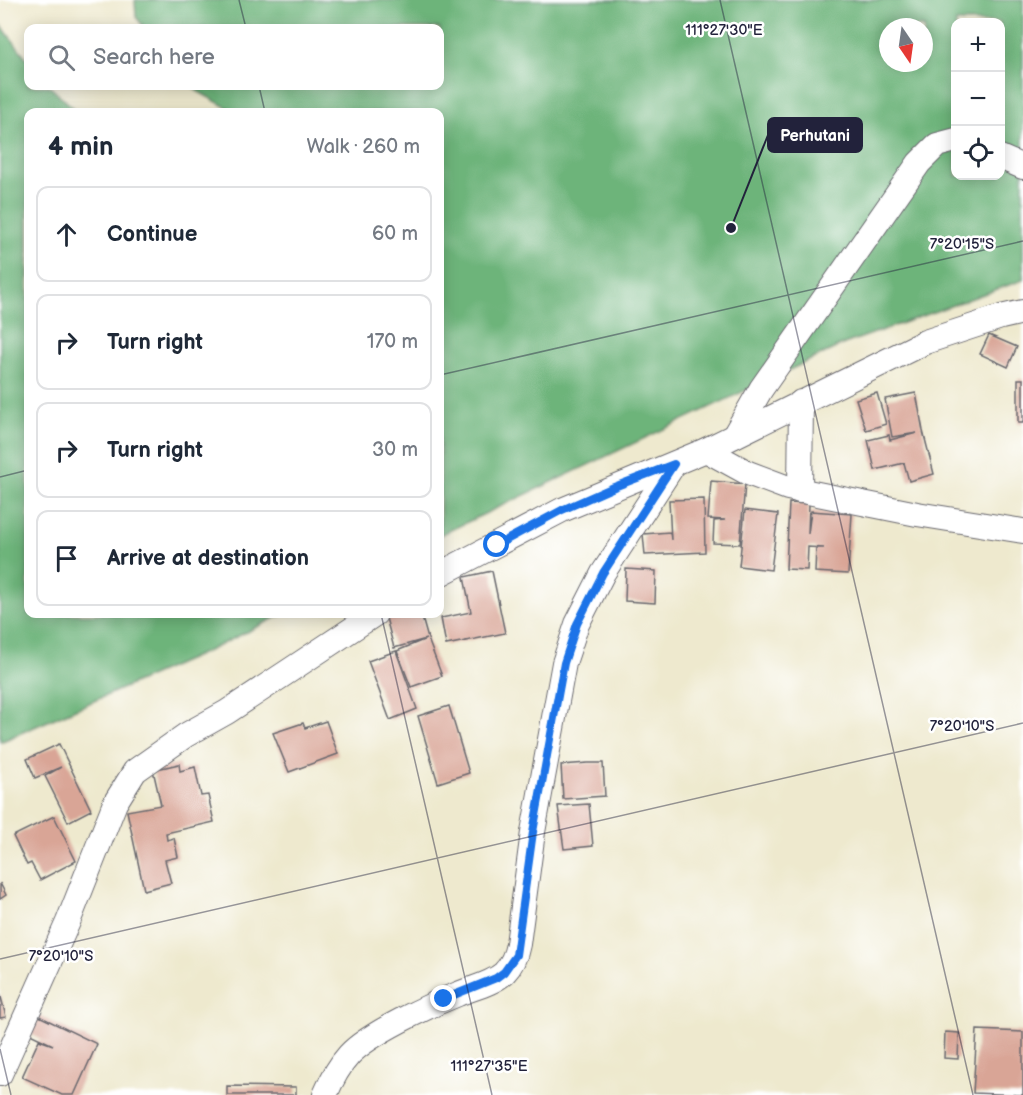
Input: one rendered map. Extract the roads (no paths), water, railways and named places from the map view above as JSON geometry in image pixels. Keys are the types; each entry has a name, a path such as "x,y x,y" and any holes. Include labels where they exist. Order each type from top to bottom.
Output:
{"street":[{"path":"734,436 761,389 919,163 937,146 943,142 951,141"},
{"path":"1005,159 1023,167"},
{"path":"444,572 562,510 706,450 925,342 1000,317 1023,312"},
{"path":"800,491 801,402"},
{"path":"706,450 747,473 788,488 917,514 1023,531"},
{"path":"326,1095 331,1081 350,1054 367,1041 444,999 496,978 510,965 516,955 533,832 564,663 577,624 603,573 674,464"},
{"path":"0,1074 68,922 115,803 135,771 186,735 227,712 369,618"}],"place":[{"name":"Perhutani","path":"731,228"}]}
